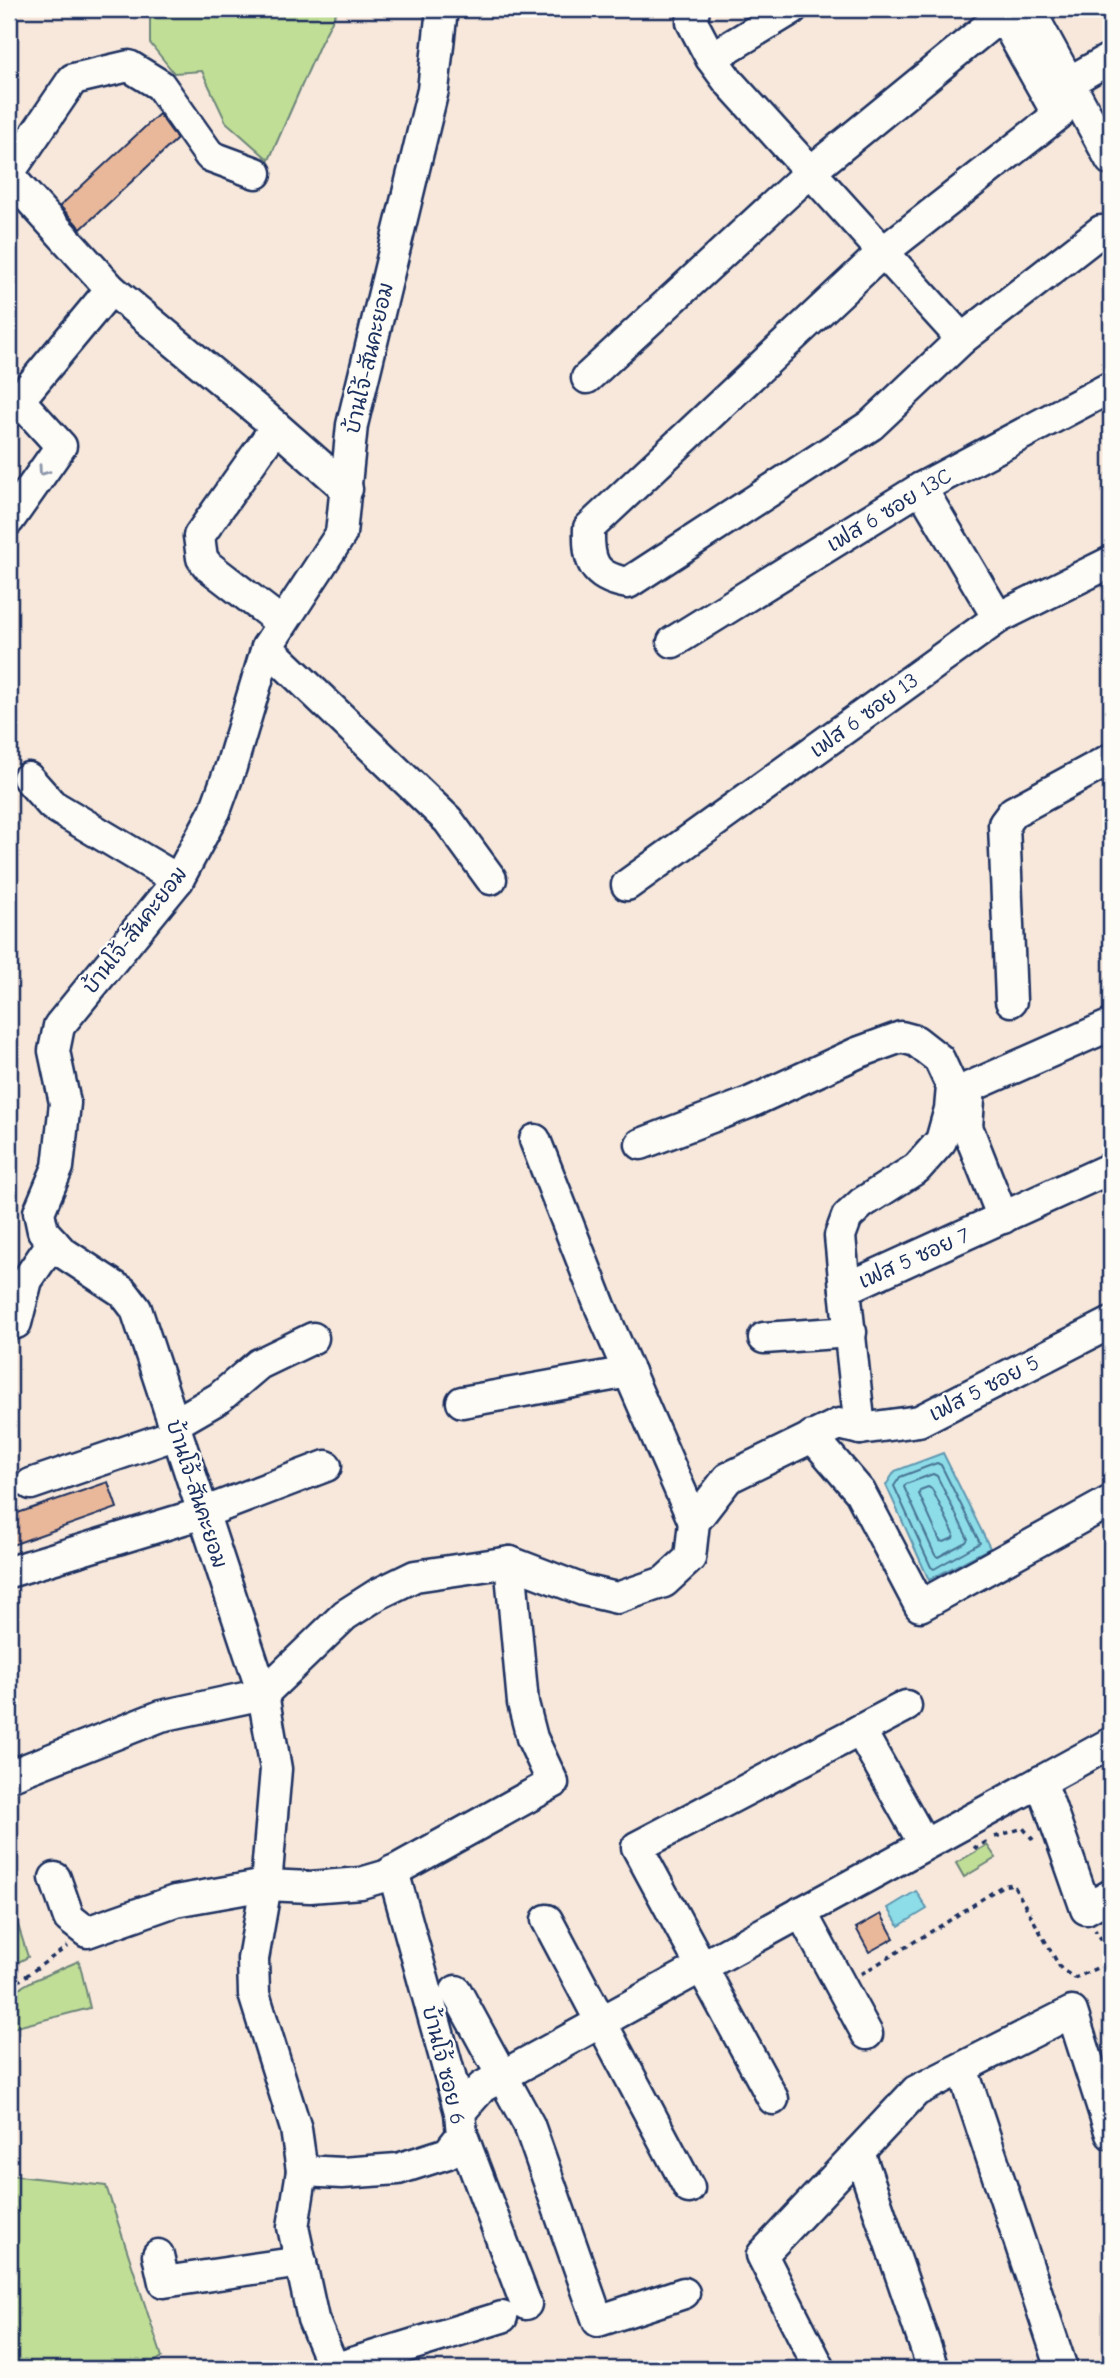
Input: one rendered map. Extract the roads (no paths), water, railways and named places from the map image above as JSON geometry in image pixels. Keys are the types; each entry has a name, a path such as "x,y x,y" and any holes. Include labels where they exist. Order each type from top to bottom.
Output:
{"street":[{"name":"บ้านโจ้-สันคะยอม","path":"333,2369 313,2319 293,2227 302,2171 296,2129 254,1994 253,1959 266,1885 276,1769 263,1693 136,1309 124,1292 62,1252 43,1231 39,1212 58,1167 65,1103 54,1051 59,1026 178,880 215,811 275,635 341,534 352,425 433,90 442,9"},
{"path":"694,9 692,22 711,58 728,81 962,339"},
{"path":"711,58 792,9"},
{"path":"1028,9 1111,160"},
{"path":"587,378 810,172 1002,15 1058,115 883,252 589,528 588,549 594,564 608,579 628,583 871,425 962,339 1101,231"},
{"path":"1069,82 1111,58"},
{"path":"256,173 211,156 160,85 129,66 73,79 9,175 111,289 346,489"},
{"path":"9,520 61,446 14,406 111,289"},
{"name":"เฟส 6 ซอย 13C","path":"673,642 921,488 1111,387"},
{"path":"276,427 198,536 202,558 448,820 491,879"},
{"path":"921,488 998,618"},
{"name":"เฟส 6 ซอย 13","path":"627,885 998,618 1111,562"},
{"path":"1011,1001 1004,824 1013,813 1111,759"},
{"path":"28,778 52,805 178,880"},
{"path":"1003,1218 967,1126 970,1087 1111,1025"},
{"path":"641,1144 751,1101 857,1053 901,1037 916,1041 939,1059 952,1087 950,1109 941,1141 917,1168 862,1203 847,1217 840,1236 845,1289"},
{"path":"9,1776 161,1716 263,1693 345,1615 378,1594 415,1576 510,1562 583,1590 617,1598 664,1583 690,1558 694,1522 600,1306 535,1140"},
{"name":"เฟส 5 ซอย 7","path":"860,1429 845,1289 1111,1168"},
{"path":"16,1322 27,1280 53,1242"},
{"name":"เฟส 5 ซอย 5","path":"694,1522 728,1478 839,1423 860,1429 919,1421 1111,1323"},
{"path":"764,1338 851,1332"},
{"path":"31,1484 176,1429 219,1398 259,1364 313,1338"},
{"path":"462,1402 629,1372"},
{"path":"812,1436 860,1492 920,1606 1111,1501"},
{"path":"9,1572 202,1513 326,1466"},
{"path":"55,1878 69,1918 87,1932 175,1901 266,1885 310,1887 361,1883 385,1877 553,1783 532,1738 523,1703 510,1562"},
{"path":"773,2099 637,1847 906,1706"},
{"path":"860,1730 924,1844"},
{"path":"333,2369 514,2310 461,2123 482,2087 1111,1743"},
{"path":"1041,1782 1086,1909 1111,1895"},
{"name":"บ้านโจ้ ซอย 6","path":"302,2171 342,2173 398,2169 448,2152 461,2123 393,1871"},
{"path":"801,1912 867,2034"},
{"path":"547,1920 689,2188"},
{"path":"456,1991 529,2125 598,2321 684,2293"},
{"path":"820,2369 762,2255 916,2091 1072,2012 1104,2087 1111,2134"},
{"path":"962,2068 1062,2369"},
{"path":"859,2151 933,2369"},
{"path":"158,2255 164,2282 301,2262"}],"water":[{"path":"943,1453 990,1548 929,1580 886,1485 895,1471"},
{"path":"916,1891 927,1909 899,1926 888,1908"}]}
